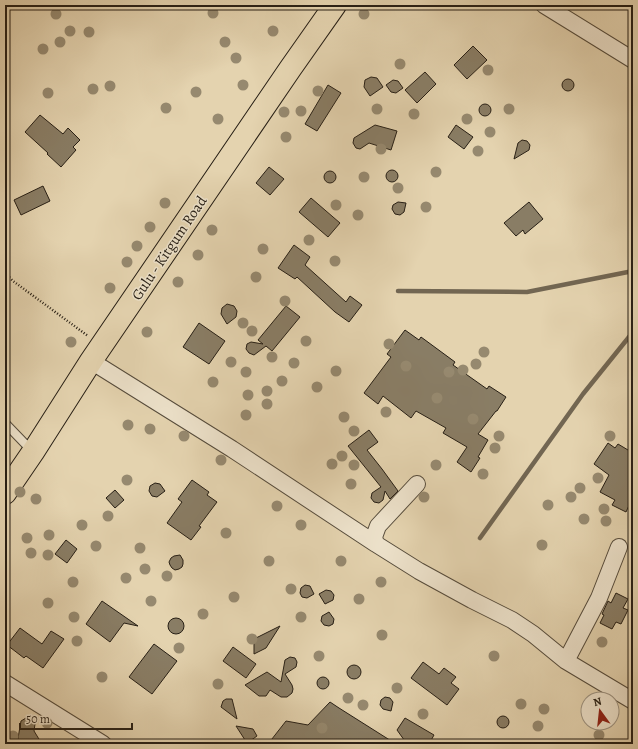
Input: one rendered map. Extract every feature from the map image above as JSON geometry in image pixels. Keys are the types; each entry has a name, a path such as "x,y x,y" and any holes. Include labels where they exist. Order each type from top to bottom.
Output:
{"main road":[{"name":"Gulu - Kitgum Road","path":"5,493 96,354 290,69 336,5"}],"street":[{"path":"544,5 633,60"},
{"path":"96,354 232,449 376,544 419,571 512,620 533,634 566,661 633,701"},
{"path":"376,544 374,537 378,526 417,484"},
{"path":"566,661 599,598 619,547"},
{"path":"5,683 103,744"}],"lane":[{"path":"5,423 33,452"}],"path":[{"path":"5,273 96,354"}],"building":[{"path":"473,46 487,60 467,79 454,65"},
{"path":"425,72 436,84 417,103 405,90"},
{"path":"371,77 377,78 383,87 370,96 364,87 365,80"},
{"path":"566,79 570,79 574,85 570,91 566,91 562,87 562,83"},
{"path":"393,80 398,81 403,88 396,93 391,92 386,85"},
{"path":"328,85 341,93 317,131 305,124"},
{"path":"483,104 487,104 491,110 487,116 483,116 479,112 479,108"},
{"path":"40,115 63,134 68,128 80,140 73,147 76,150 61,167 25,132"},
{"path":"375,125 397,131 391,150 369,143 360,149 356,148 353,143 354,138"},
{"path":"456,125 473,137 464,149 448,137"},
{"path":"522,140 527,141 530,145 529,150 514,159 518,143"},
{"path":"269,167 284,179 270,195 256,183"},
{"path":"390,170 394,170 398,176 394,182 390,182 386,178 386,174"},
{"path":"328,171 332,171 336,177 332,183 328,183 324,179 324,175"},
{"path":"43,186 50,201 21,215 14,200"},
{"path":"311,198 340,223 328,237 299,212"},
{"path":"398,202 406,203 404,212 400,215 395,214 392,209 393,205"},
{"path":"529,202 543,219 525,234 523,230 516,236 504,223"},
{"path":"294,245 310,257 305,265 346,302 350,296 362,305 349,322 335,312 297,277 295,279 278,268"},
{"path":"227,304 234,306 237,311 236,317 227,324 221,314 222,308"},
{"path":"286,306 300,317 272,351 266,346 254,355 249,353 246,349 247,344 251,342 263,344 258,340"},
{"path":"199,323 225,341 209,364 183,347"},
{"path":"405,330 419,340 421,337 455,362 453,365 487,389 489,386 506,397 497,411 478,434 488,440 478,457 480,458 471,472 457,462 467,447 443,433 446,428 416,411 411,418 383,396 378,404 364,393 391,357 387,354"},
{"path":"369,430 378,442 367,450 398,491 390,499 385,491 383,500 379,503 374,502 371,498 372,493 381,487 348,446"},
{"path":"608,443 615,448 618,444 633,453 633,497 626,512 612,505 615,500 600,492 609,475 594,464"},
{"path":"192,480 209,492 207,495 217,502 199,526 201,527 191,540 167,523 182,502 178,499"},
{"path":"155,483 160,484 165,491 157,497 152,496 149,491 150,486"},
{"path":"115,490 124,500 115,508 106,498"},
{"path":"66,540 77,549 67,563 55,554"},
{"path":"180,555 183,560 182,567 175,570 169,562 174,556"},
{"path":"305,585 310,586 314,594 307,598 302,597 300,593 301,588"},
{"path":"326,590 331,591 334,595 333,600 325,604 319,594"},
{"path":"616,593 628,599 623,608 628,610 621,624 616,622 612,629 600,623 608,601 611,603"},
{"path":"102,601 138,626 124,623 110,642 86,624"},
{"path":"329,612 334,619 333,624 329,626 324,625 321,621 322,616"},
{"path":"176,618 183,623 184,626 179,633 176,634 169,629 168,626 173,619"},
{"path":"280,626 266,648 254,654 254,640"},
{"path":"20,628 42,644 51,631 64,639 43,668 26,656 24,658 7,645"},
{"path":"154,644 177,661 152,694 129,677"},
{"path":"233,647 256,664 246,678 223,661"},
{"path":"290,657 295,658 297,662 296,667 285,674 293,689 292,693 287,697 281,697 270,690 266,696 259,696 245,685 267,672 281,682 285,660"},
{"path":"423,662 439,674 444,668 456,677 451,683 459,689 447,705 411,678"},
{"path":"354,665 359,667 361,672 359,677 354,679 349,677 347,672 349,667"},
{"path":"321,677 325,677 329,683 325,689 321,689 317,685 317,681"},
{"path":"385,697 390,698 393,702 391,711 383,709 380,705 381,700"},
{"path":"226,699 232,699 237,719 221,707 223,701"},
{"path":"330,702 396,744 268,744 286,721 308,725"},
{"path":"501,716 505,716 509,722 505,728 501,728 497,724 497,720"},
{"path":"26,718 32,719 35,724 34,731 42,744 17,744 21,721"},
{"path":"405,718 434,735 429,744 407,744 397,730"},
{"path":"236,726 253,729 257,736 250,741 245,740"}],"waterway":[{"path":"398,291 527,292 633,271"},
{"path":"480,538 583,394 633,332"}]}
